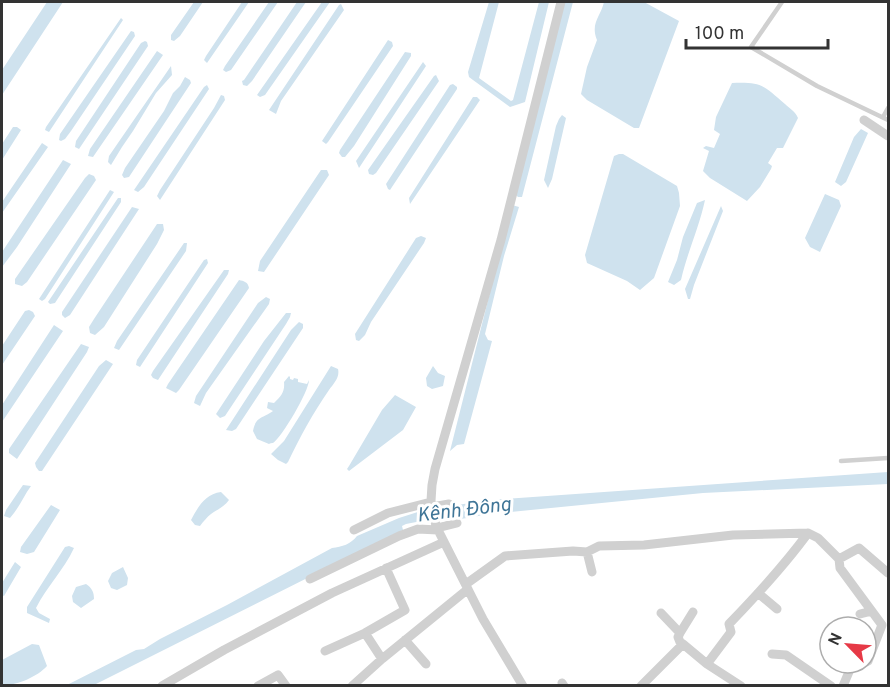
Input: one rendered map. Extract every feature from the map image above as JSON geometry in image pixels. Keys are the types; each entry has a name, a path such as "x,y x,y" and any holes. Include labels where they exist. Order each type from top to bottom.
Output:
{"street":[{"path":"523,686 483,619 437,528 432,504 432,485 501,240 561,2"},
{"path":"864,120 888,136"},
{"path":"354,530 387,513 432,504 449,504"},
{"path":"310,579 399,536 418,529 437,528 457,523"},
{"path":"707,663 731,632 729,624 790,558 808,533"},
{"path":"355,685 382,658 505,556 573,550 587,552 599,546 644,545 734,535 808,533 818,538 839,559 840,568 875,615"},
{"path":"162,686 332,592 444,542"},
{"path":"839,559 859,548 886,567"},
{"path":"587,552 592,573"},
{"path":"325,651 365,633 405,610 386,568"},
{"path":"758,593 777,609"},
{"path":"860,614 872,611"},
{"path":"693,612 678,637 680,642 741,686"},
{"path":"661,613 680,633"},
{"path":"878,619 882,625 878,636"},
{"path":"365,633 382,658"},
{"path":"405,640 426,664"},
{"path":"641,686 683,644"},
{"path":"772,654 786,655 831,686"},
{"path":"258,686 278,675 286,686"}],"lane":[{"path":"782,2 751,47 817,86 886,119 888,108"},
{"path":"841,461 888,458"}],"water":[{"path":"47,2 63,2 2,95 2,70"},
{"path":"194,2 203,2 180,36 174,41 171,40 171,35"},
{"path":"242,2 249,2 207,63 204,60 206,56"},
{"path":"269,2 278,2 231,70 226,72 223,70 225,66"},
{"path":"297,2 306,2 252,81 247,86 243,85 242,81"},
{"path":"322,2 330,2 265,95 260,97 257,95"},
{"path":"489,2 499,2 479,78 511,101 539,2 549,2 525,102 510,107 469,77 468,72"},
{"path":"564,2 573,2 522,197 518,197 516,195"},
{"path":"604,2 644,2 679,21 639,128 634,128 587,100 581,94 587,67 597,40 595,24"},
{"path":"341,4 344,10 281,101 276,114 269,110 339,5"},
{"path":"121,18 123,20 49,132 45,130 46,127"},
{"path":"131,31 135,36 71,131 65,139 59,140 60,134"},
{"path":"388,40 393,46 326,144 322,141"},
{"path":"145,41 148,46 79,149 75,147 76,141 141,43"},
{"path":"157,51 163,55 93,157 88,156 90,149"},
{"path":"405,52 411,53 411,56 354,146 345,157 342,157 340,150"},
{"path":"423,62 426,66 359,168 356,161"},
{"path":"171,66 172,75 156,93 111,165 108,162 109,156"},
{"path":"436,75 439,81 376,173 369,174 368,170"},
{"path":"185,77 191,83 129,177 124,178 122,175 125,168"},
{"path":"732,83 762,86 792,110 798,118 783,148 777,148 768,163 772,166 771,169 760,187 747,201 710,178 703,171 709,151 703,148 706,146 714,148 720,134 714,130 716,117"},
{"path":"453,84 457,89 390,190 388,189 386,184 450,85"},
{"path":"207,85 209,89 144,187 138,192 134,190 204,87"},
{"path":"221,95 225,100 160,200 157,196 160,190"},
{"path":"473,97 480,100 410,204 409,198"},
{"path":"562,115 566,118 548,188 544,180 556,126"},
{"path":"13,127 21,130 2,160 2,144"},
{"path":"861,129 868,133 846,182 841,186 835,182 854,137"},
{"path":"42,143 48,147 2,213 2,202"},
{"path":"623,154 677,186 679,193 680,206 654,278 640,290 627,281 587,263 585,255 614,156"},
{"path":"63,160 71,164 2,267 2,252"},
{"path":"321,170 327,170 329,175 264,272 258,271 260,261"},
{"path":"89,174 96,180 27,282 22,286 15,284 15,279"},
{"path":"110,190 114,192 42,301 39,299"},
{"path":"825,194 839,200 841,206 820,252 810,247 805,238"},
{"path":"118,198 121,198 121,202 55,303 50,304 48,302"},
{"path":"705,200 681,280 674,285 668,282 683,237 697,203"},
{"path":"512,205 519,207 504,256 485,334 488,340 492,341 464,444 457,445 450,451"},
{"path":"721,206 723,211 690,299 688,299 685,289"},
{"path":"132,207 139,209 70,315 65,318 62,312"},
{"path":"157,224 163,224 164,230 157,244 104,327 95,335 90,333 89,327"},
{"path":"421,236 426,238 424,243 371,322 365,335 359,341 356,340 355,334 416,238"},
{"path":"184,243 187,243 186,251 119,350 114,348 117,341"},
{"path":"207,259 208,263 140,367 136,365 137,360 204,260"},
{"path":"224,270 229,270 228,274 158,380 153,378 151,375 153,371"},
{"path":"239,280 247,283 249,288 179,390 176,393 166,388 168,384"},
{"path":"266,297 270,299 269,304 206,393 200,406 194,403 196,396 258,303"},
{"path":"29,310 35,316 2,365 2,346 25,311"},
{"path":"286,313 291,313 286,324 225,416 220,418 216,414 264,341"},
{"path":"299,322 303,324 303,328 236,429 226,430 291,330"},
{"path":"54,325 63,331 2,422 2,405"},
{"path":"81,344 89,347 87,352 17,459 9,453 9,449"},
{"path":"106,360 113,364 42,471 39,471 35,463 99,366"},
{"path":"331,366 338,369 336,380 312,416 288,462 286,464 278,460 271,454 284,441"},
{"path":"433,366 438,373 445,376 443,386 432,389 427,386 426,378"},
{"path":"289,376 290,379 298,379 298,382 307,384 309,380 308,386 288,423 277,439 269,444 257,439 253,431 254,426 258,420 273,411 267,408 268,402 274,403 281,396 284,382"},
{"path":"395,395 416,407 403,430 349,471 347,469 382,410"},
{"name":"Kênh Đông","path":"888,472 888,484 703,493 490,514 455,520 452,515 406,524 402,526 403,530 94,685 65,686 136,650 144,649 332,548 346,545 357,536 424,510 490,500"},
{"path":"23,485 31,486 10,518 4,516 6,510"},
{"path":"221,492 229,500 200,526 195,525 191,520 199,506 206,498"},
{"path":"51,505 60,510 34,552 27,554 20,552 21,547"},
{"path":"65,547 74,548 70,556 36,608 39,613 50,619 49,623 27,613 27,607"},
{"path":"15,562 21,567 4,596 2,595 2,583"},
{"path":"123,567 128,578 127,585 117,590 111,588 108,581 112,573"},
{"path":"86,584 92,590 94,599 81,608 73,602 72,596 76,587"},
{"path":"32,644 39,645 47,666 26,680 2,685 2,660"}]}
